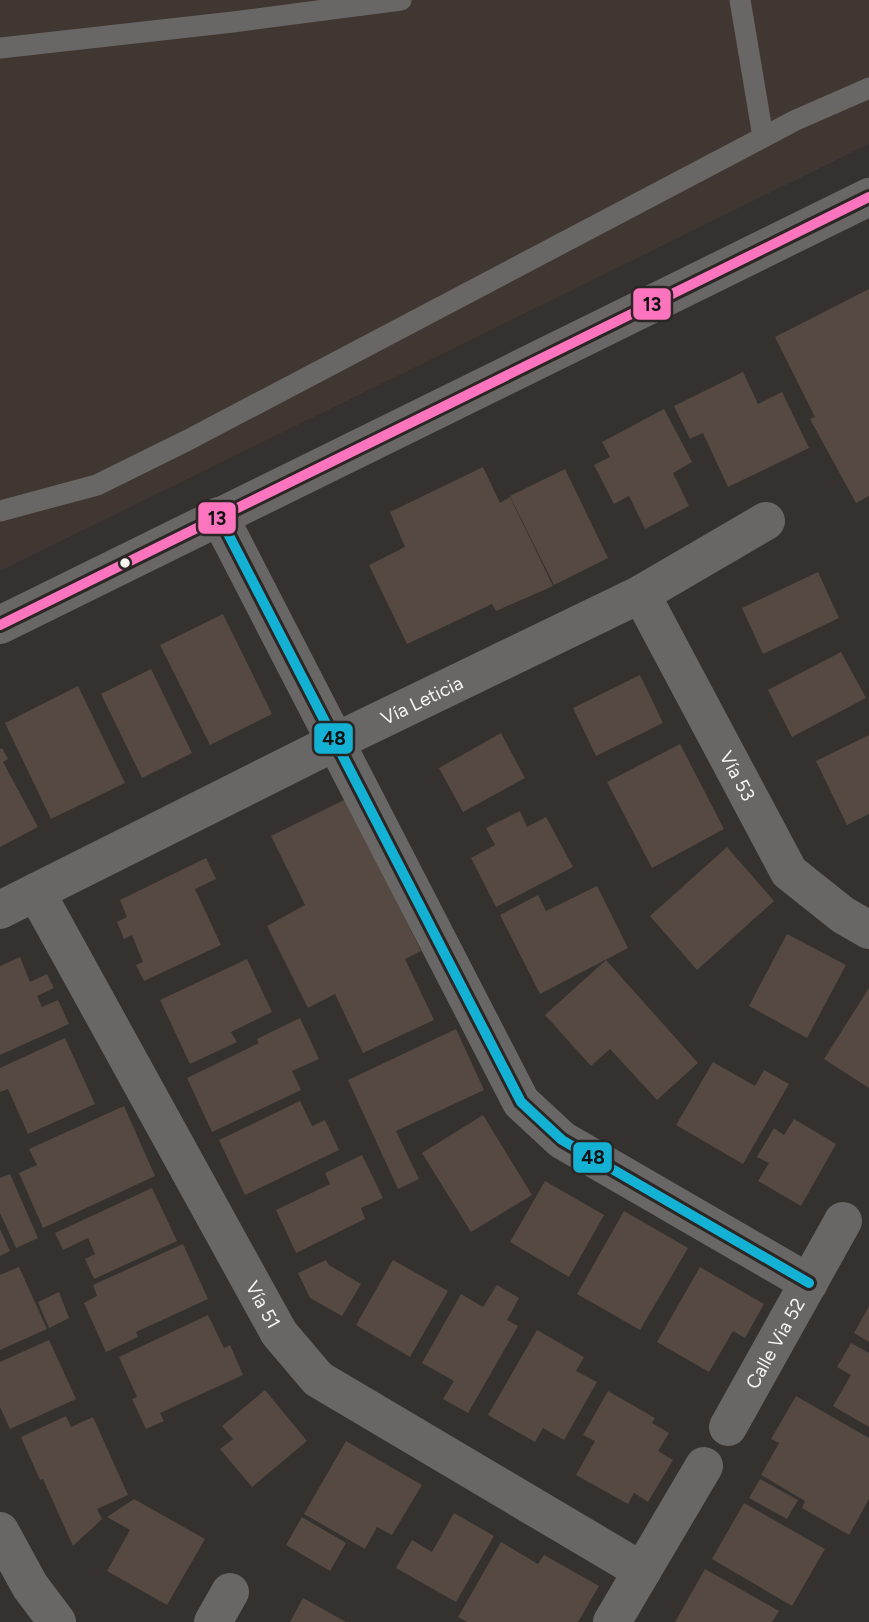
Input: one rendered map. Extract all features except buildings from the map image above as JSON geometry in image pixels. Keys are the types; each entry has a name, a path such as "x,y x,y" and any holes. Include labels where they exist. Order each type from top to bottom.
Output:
{"street":[{"path":"0,625 869,197"},
{"path":"219,516 521,1102 562,1140 809,1283"},
{"name":"Vía Leticia","path":"0,910 337,741 641,594 766,521"},
{"name":"Vía 53","path":"641,594 789,872 843,915 869,930"},
{"name":"Vía 51","path":"36,892 279,1333 318,1378 642,1571"},
{"name":"Calle Via 52","path":"728,1427 843,1221"},
{"path":"612,1622 704,1466"},
{"path":"0,1531 30,1587 57,1622"}],"lane":[{"path":"0,48 401,0"},
{"path":"740,0 763,137"},
{"path":"0,511 97,485 763,137 869,88"}],"shaded area":[{"path":"0,0 869,0 869,144 0,571"}],"transit line":[{"name":"13","path":"0,625 869,197"},
{"name":"48","path":"219,516 521,1102 562,1140 809,1283"}]}
